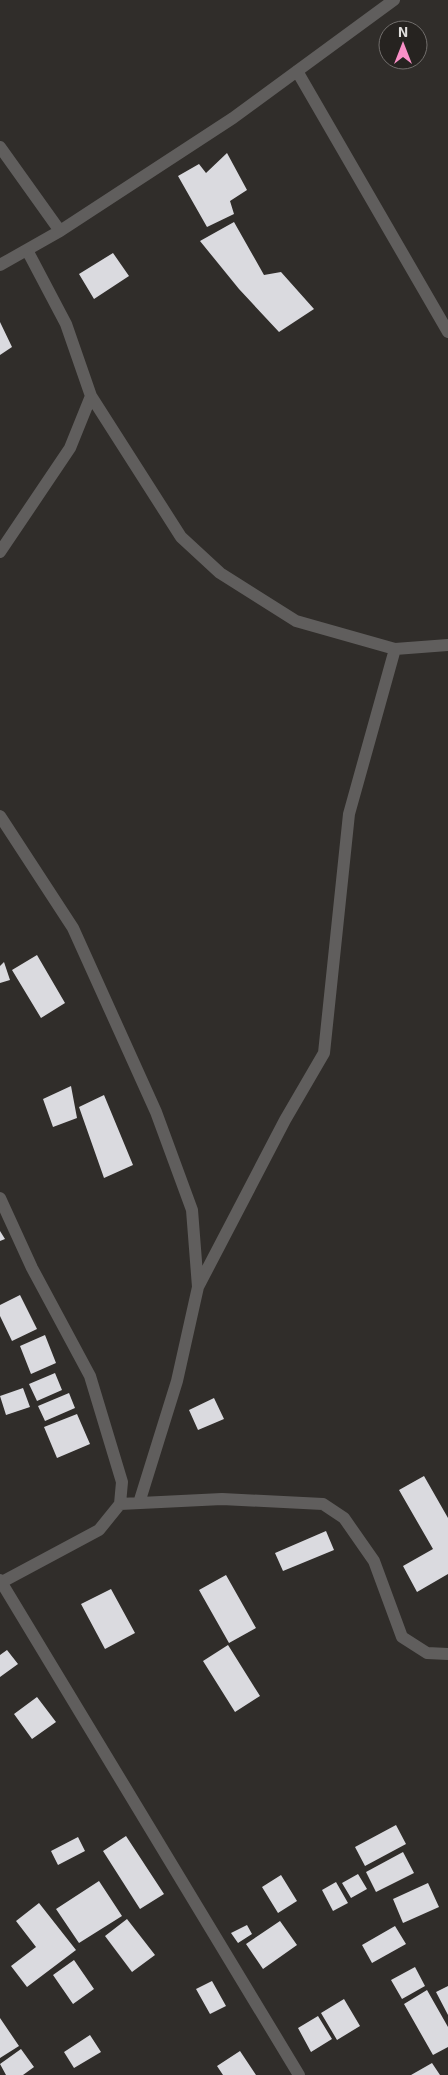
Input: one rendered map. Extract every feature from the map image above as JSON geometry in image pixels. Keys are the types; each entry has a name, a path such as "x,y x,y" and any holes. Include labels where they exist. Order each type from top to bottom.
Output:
{"street":[{"path":"0,265 60,231 233,118 394,0"},
{"path":"297,71 448,332"},
{"path":"0,147 60,231"},
{"path":"27,250 66,324 91,396 181,537 220,573 296,621 395,649 448,645"},
{"path":"0,552 70,448 91,396"},
{"path":"139,1503 177,1381 198,1287 285,1120 324,1053 350,814 395,649"},
{"path":"0,816 73,928 156,1112 192,1210 198,1287"},
{"path":"0,1198 32,1268 90,1376 122,1482 120,1504 99,1530 1,1581 299,2075"},
{"path":"120,1504 222,1498 323,1504 344,1518 374,1561 402,1637 427,1653 448,1654"}],"building":[{"path":"227,153 247,190 230,201 234,214 207,227 178,176 199,164 206,173"},
{"path":"234,222 264,275 281,272 314,309 279,332 239,289 200,241"},
{"path":"113,253 129,276 94,299 79,274"},
{"path":"0,322 12,347 0,355"},
{"path":"37,955 65,1003 41,1018 12,970"},
{"path":"4,962 10,980 0,983 0,966"},
{"path":"71,1086 77,1118 53,1127 43,1099"},
{"path":"104,1095 133,1165 104,1178 79,1107"},
{"path":"0,1231 5,1239 0,1241"},
{"path":"20,1295 37,1329 12,1341 0,1316 0,1305"},
{"path":"45,1335 56,1363 31,1374 20,1346"},
{"path":"55,1373 62,1390 37,1401 29,1384"},
{"path":"23,1388 30,1407 6,1415 0,1396"},
{"path":"69,1393 75,1408 45,1421 38,1406"},
{"path":"214,1398 224,1419 198,1430 189,1410"},
{"path":"77,1414 90,1444 57,1458 44,1427"},
{"path":"424,1476 448,1518 448,1574 417,1592 403,1566 433,1549 399,1490"},
{"path":"326,1531 334,1550 283,1571 275,1553"},
{"path":"226,1575 256,1628 229,1643 199,1590"},
{"path":"111,1589 135,1633 105,1649 81,1604"},
{"path":"228,1645 260,1696 235,1712 203,1661"},
{"path":"7,1650 18,1664 0,1677 0,1655"},
{"path":"37,1697 56,1722 32,1739 14,1714"},
{"path":"396,1825 406,1844 365,1866 355,1847"},
{"path":"126,1836 164,1894 140,1909 103,1851"},
{"path":"78,1837 85,1851 58,1865 51,1851"},
{"path":"403,1852 414,1873 376,1892 366,1872"},
{"path":"358,1874 367,1889 351,1898 342,1883"},
{"path":"281,1875 297,1901 278,1913 262,1887"},
{"path":"99,1881 122,1916 79,1943 56,1909"},
{"path":"336,1882 348,1903 333,1911 322,1890"},
{"path":"428,1883 439,1907 403,1923 393,1899"},
{"path":"39,1903 76,1950 27,1987 11,1966 36,1947 16,1921"},
{"path":"127,1919 155,1955 132,1972 105,1936"},
{"path":"280,1921 297,1945 263,1969 246,1944"},
{"path":"247,1925 252,1934 238,1943 231,1933"},
{"path":"395,1926 406,1944 372,1963 362,1945"},
{"path":"74,1960 94,1989 73,2004 53,1975"},
{"path":"415,1967 425,1986 402,1999 391,1980"},
{"path":"212,1981 226,2006 210,2014 196,1989"},
{"path":"448,1986 448,2015 436,1992"},
{"path":"427,1990 448,2027 448,2047 433,2055 404,2004"},
{"path":"344,1999 360,2026 337,2040 321,2013"},
{"path":"318,2016 332,2039 311,2052 298,2028"},
{"path":"0,2018 19,2046 0,2058"},
{"path":"90,2035 101,2052 74,2068 64,2052"},
{"path":"21,2049 34,2067 23,2075 6,2075 0,2064"},
{"path":"240,2051 256,2075 223,2075 217,2066"},
{"path":"432,2063 440,2075 411,2075"}]}
